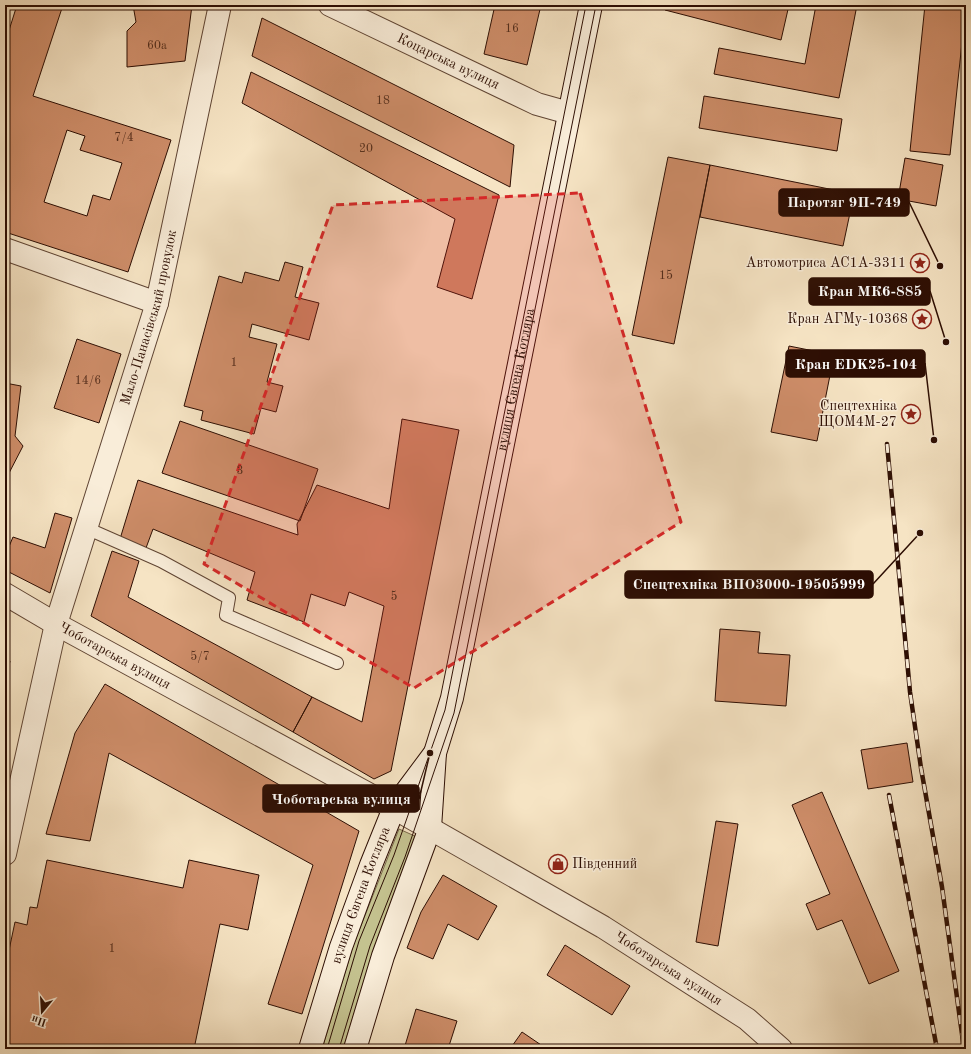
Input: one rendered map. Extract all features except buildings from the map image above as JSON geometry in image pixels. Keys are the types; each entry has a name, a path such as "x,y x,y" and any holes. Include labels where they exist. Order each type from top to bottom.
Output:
{"street":[{"name":"Мало-Панасівський провулок","path":"5,854 56,624 157,303 220,5"},
{"name":"Коцарська вулиця","path":"330,5 537,104 569,113"},
{"name":"вулиця Євгена Котляра","path":"355,1049 383,956 430,828 435,753 452,698 591,5"},
{"path":"5,249 157,303"},
{"name":"Чоботарська вулиця","path":"5,594 56,624 430,828 603,927 747,1019 781,1049"},
{"name":"вулиця Євгена Котляра","path":"310,1049 341,947 394,808 435,753"}],"lane":[{"path":"86,528 161,561 230,598 226,615 337,662"}],"highlighted area":[{"path":"580,193 681,522 414,688 204,564 333,205"}],"shaded area":[{"path":"399,829 417,837 377,941 343,1049 322,1049 353,946"}],"tram line":[{"path":"327,1049 359,941 394,855 445,710 586,5"},
{"path":"339,1049 370,946 405,857 454,713 596,5"}],"railway":[{"path":"887,444 910,692 921,768 942,887 964,1049"},
{"path":"889,795 937,1049"}],"place":[{"name":"Автомотриса АС1А-3311","path":"920,263"},
{"name":"Паротяг 9П-749","path":"940,266"},
{"name":"Кран АГМу-10368","path":"922,319"},
{"name":"Кран МК6-885","path":"946,342"},
{"name":"Спецтехніка ЩОМ4М-27","path":"911,414"},
{"name":"Кран EDK25-104","path":"934,440"},
{"name":"Спецтехніка ВПО3000-19505999","path":"920,533"},
{"name":"Чоботарська вулиця","path":"430,753"},
{"name":"Південний","path":"558,864"}]}
